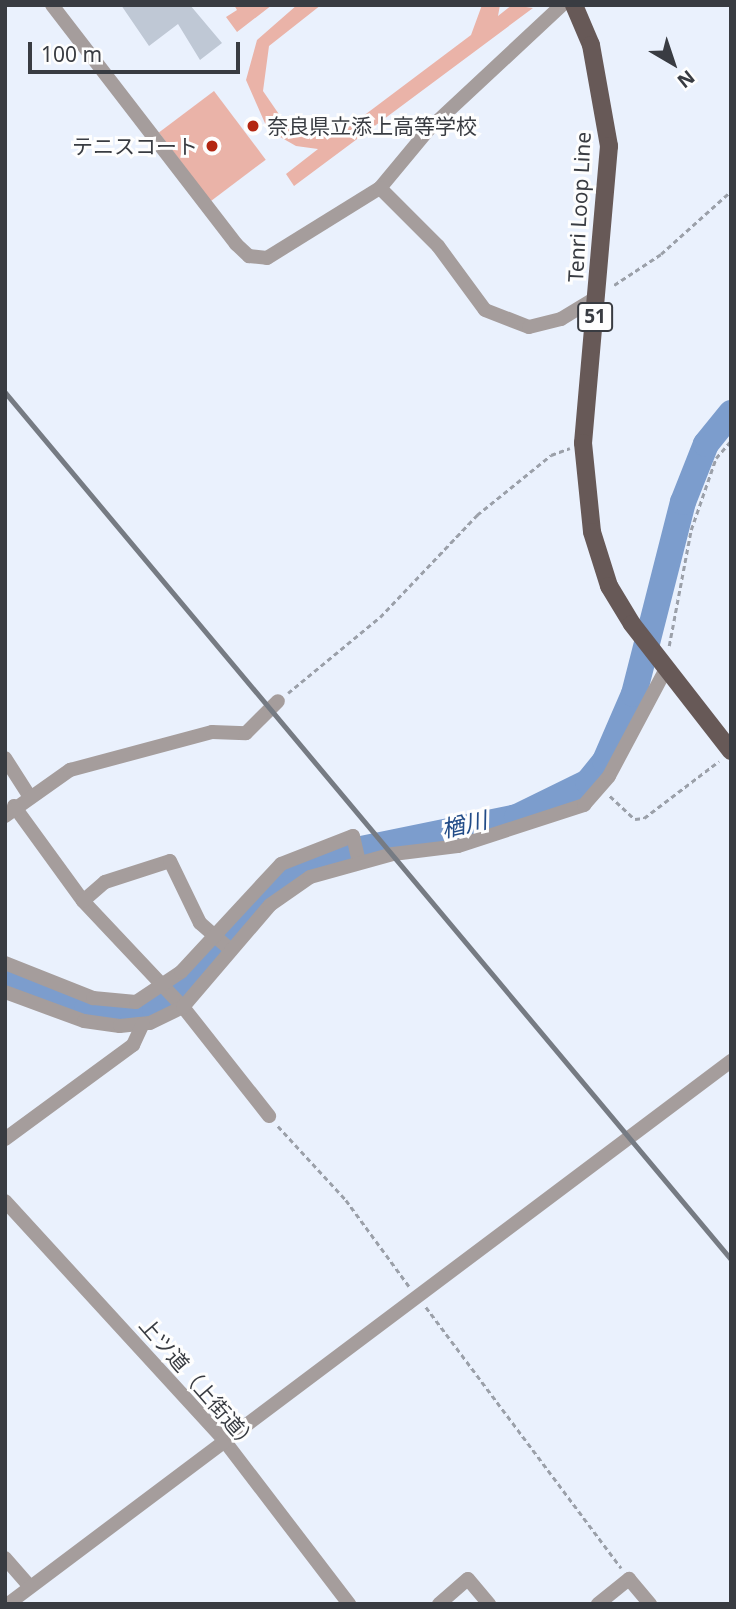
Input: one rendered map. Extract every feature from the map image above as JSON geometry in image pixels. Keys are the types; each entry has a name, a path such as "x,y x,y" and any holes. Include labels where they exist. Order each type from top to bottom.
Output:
{"main road":[{"name":"Tenri Loop Line","path":"574,5 592,46 609,146 583,443 592,532 609,586 632,624 725,756"}],"street":[{"path":"52,5 249,256 287,251 380,188 429,129 562,5"},
{"path":"380,188 438,246 485,310 529,327 561,319 597,296"},
{"path":"5,992 84,1021 143,1024 181,1006 270,905 310,877 359,861 458,846 584,805 610,776 663,666"},
{"path":"268,1116 181,1006 83,901 10,811 28,794 100,760 212,732 246,733 278,701"},
{"path":"5,758 28,794"},
{"path":"5,963 117,1002 136,1002 164,989 281,864 353,836 359,861"},
{"path":"83,901 105,882 170,860 200,923 232,950"},
{"path":"5,1139 133,1045 143,1024"},
{"path":"8,1604 223,1439 418,1297 731,1061"},
{"name":"上ツ道（上街道）","path":"5,1201 223,1439 349,1604"},
{"path":"5,1558 29,1587"},
{"path":"439,1604 468,1579 489,1604"},
{"path":"598,1604 629,1579 650,1604"}],"path":[{"path":"597,296 661,254 731,191"},
{"path":"663,666 691,530 716,458 731,441"},
{"path":"278,701 380,617 477,515 551,455 583,443"},
{"path":"584,805 613,795 635,819 645,818 725,756"},
{"path":"268,1116 346,1199 629,1579"}],"shaded area":[{"path":"234,5 272,5 237,32 226,17 237,10"},
{"path":"297,5 321,5 269,46 263,91 285,123 305,135 321,136 342,132 471,35 482,5 500,5 498,16 512,5 533,8 294,186 286,174 318,149 296,146 268,130 246,80 257,40"},
{"name":"テニスコート","path":"214,91 266,160 211,201 159,133"}],"building":[{"path":"121,5 190,5 222,43 200,60 178,24 149,46"}],"waterway":[{"name":"楢川","path":"5,973 87,1009 118,1015 155,1010 186,989 267,892 294,871 327,856 517,817 588,782 605,761 634,694 683,502 706,444 731,413"}],"railway":[{"path":"5,392 731,1259"}],"place":[{"name":"奈良県立添上高等学校","path":"253,126"},
{"name":"テニスコート","path":"212,146"}]}
